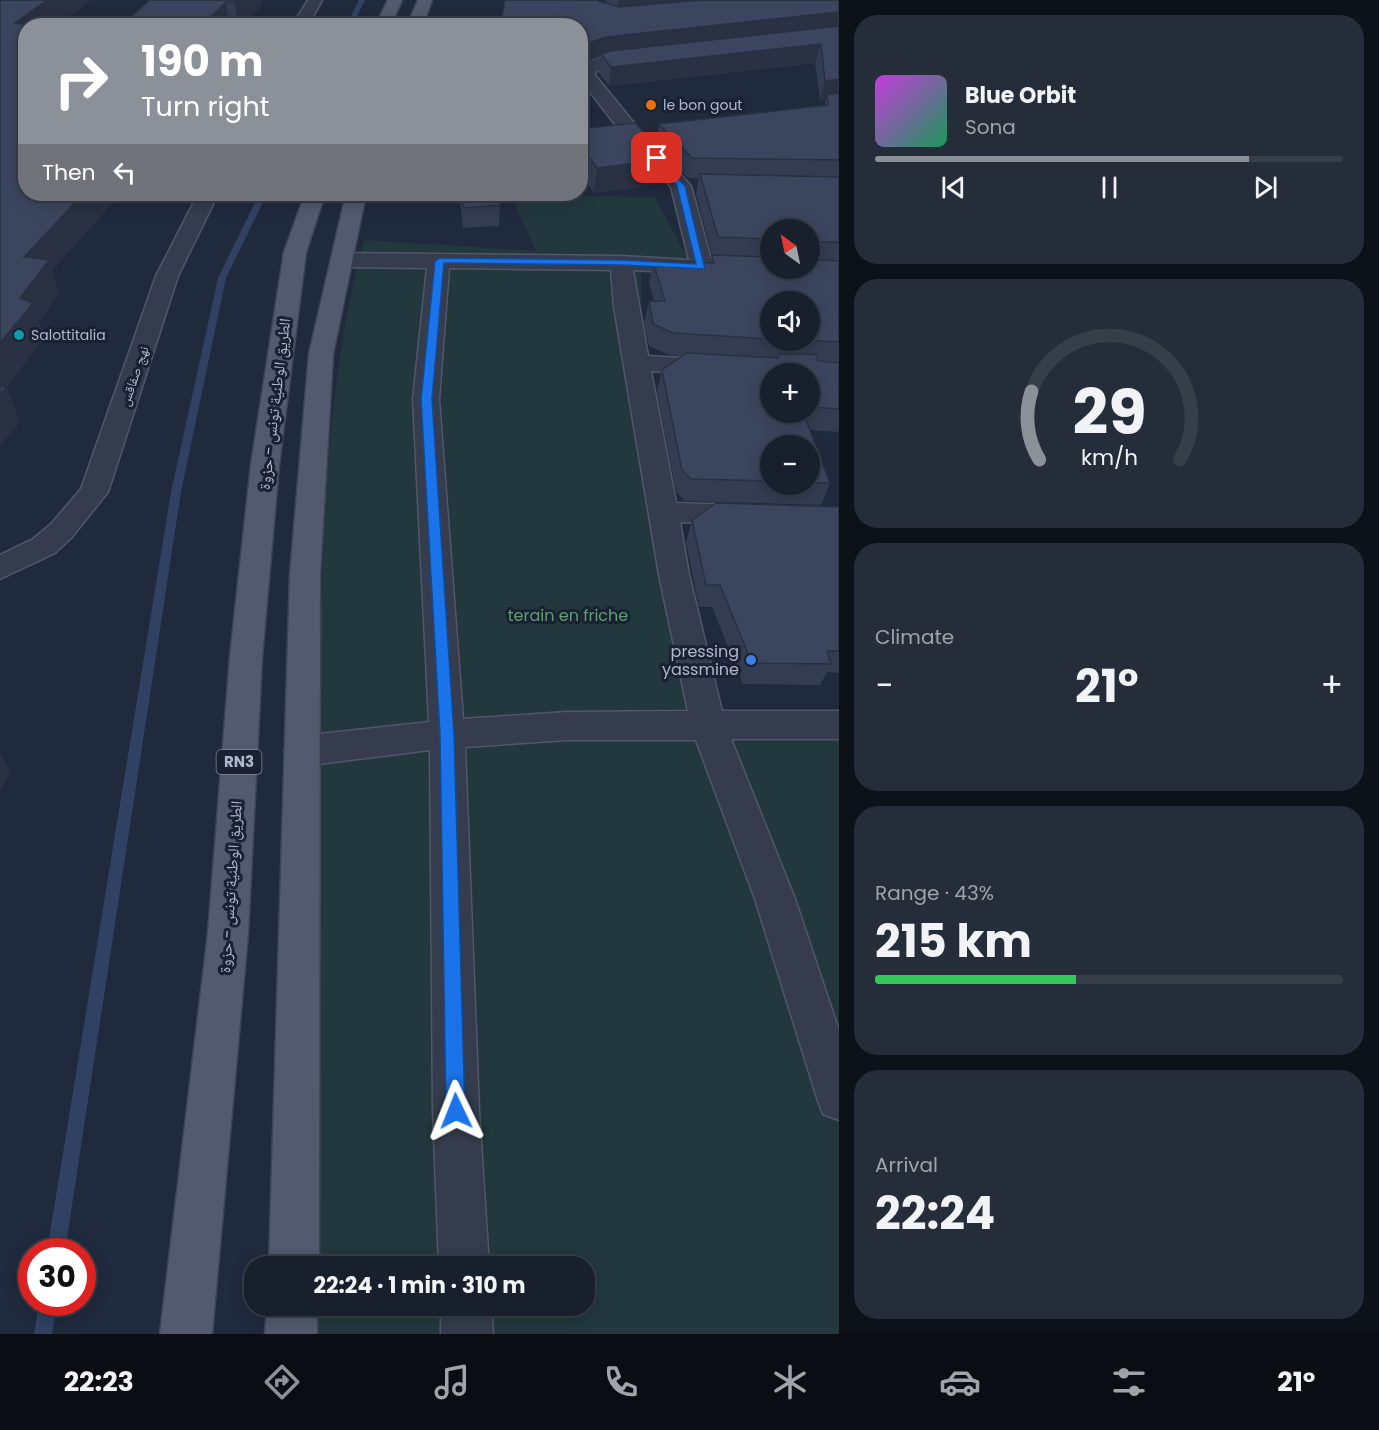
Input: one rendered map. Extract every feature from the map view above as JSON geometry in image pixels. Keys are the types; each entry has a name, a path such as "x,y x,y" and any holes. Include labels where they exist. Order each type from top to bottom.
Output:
{"main road":[{"path":"386,18 394,0"},
{"path":"418,18 425,0"},
{"name":"الطريق الوطنية تونس - حزوة","path":"186,1334 228,933 246,657 265,465 295,252 313,201"},
{"path":"294,1256 304,575 321,354 355,201"},
{"path":"291,1334 292,1316"}],"street":[{"path":"305,18 315,0"},
{"path":"588,69 604,62 663,55"},
{"path":"588,77 631,132 681,186 702,267"},
{"path":"611,134 654,129"},
{"path":"681,186 703,186"},
{"name":"نهج صفاقس","path":"0,568 44,546 61,531 94,492 167,276 204,201"},
{"path":"342,260 621,263 725,268"},
{"path":"440,261 426,399 447,734 456,1111 463,1256"},
{"path":"621,263 626,307 674,575 708,725 775,899 839,1098"},
{"path":"637,363 732,369"},
{"path":"663,512 839,518"},
{"path":"302,751 447,734 567,726 839,725"},
{"path":"466,1316 467,1334"}],"green space":[{"name":"terain en friche","path":"588,196 655,197 695,273 641,272 643,437 650,479 685,544 721,710 839,711 839,1334 297,1334 298,1316 595,1316 595,1256 300,1256 324,534 340,356 350,297 364,240 536,251 514,201 588,201"}],"building":[{"path":"0,0 47,0 22,18 18,18 15,23 18,23 18,201 76,201 24,257 49,260 20,298 33,303 0,343"},
{"path":"150,0 238,0 226,2 210,18 129,18"},
{"path":"505,0 597,0 620,7 702,0 839,0 839,12 606,37 588,43 588,18 502,18"},
{"path":"839,26 839,79 825,81 821,44 611,67 601,54 610,51"},
{"path":"839,93 839,160 692,158 659,124 828,105 827,95"},
{"path":"635,123 670,159 597,168 588,155 588,128"},
{"path":"700,174 839,177 839,242 820,242 820,219 760,219 760,239 718,237"},
{"path":"463,201 499,201 500,205 464,208"},
{"path":"712,255 760,257 760,279 820,279 820,260 839,261 839,342 820,341 820,291 760,291 760,338 673,333 653,324 649,301 665,301 653,261 714,263"},
{"path":"687,353 778,358 780,354 816,354 818,361 839,363 839,409 820,408 820,363 760,363 760,423 807,423 812,435 760,435 760,481 691,479 682,470 662,370"},
{"path":"0,386 6,387 0,394"},
{"path":"820,457 830,483 820,483"},
{"path":"716,503 839,507 839,651 827,651 831,664 752,663 720,585 706,585 692,520"}],"waterway":[{"path":"353,18 362,0"},
{"path":"58,1238 176,492 222,278 260,201"},
{"path":"43,1334 46,1316"}],"place":[{"name":"le bon gout","path":"651,105"},
{"name":"Salottitalia","path":"19,335"},
{"name":"pressing yassmine","path":"751,660"}],"route":[{"path":"456,1111 447,734 426,399 440,261 621,263 702,267 681,186 657,158"}]}
